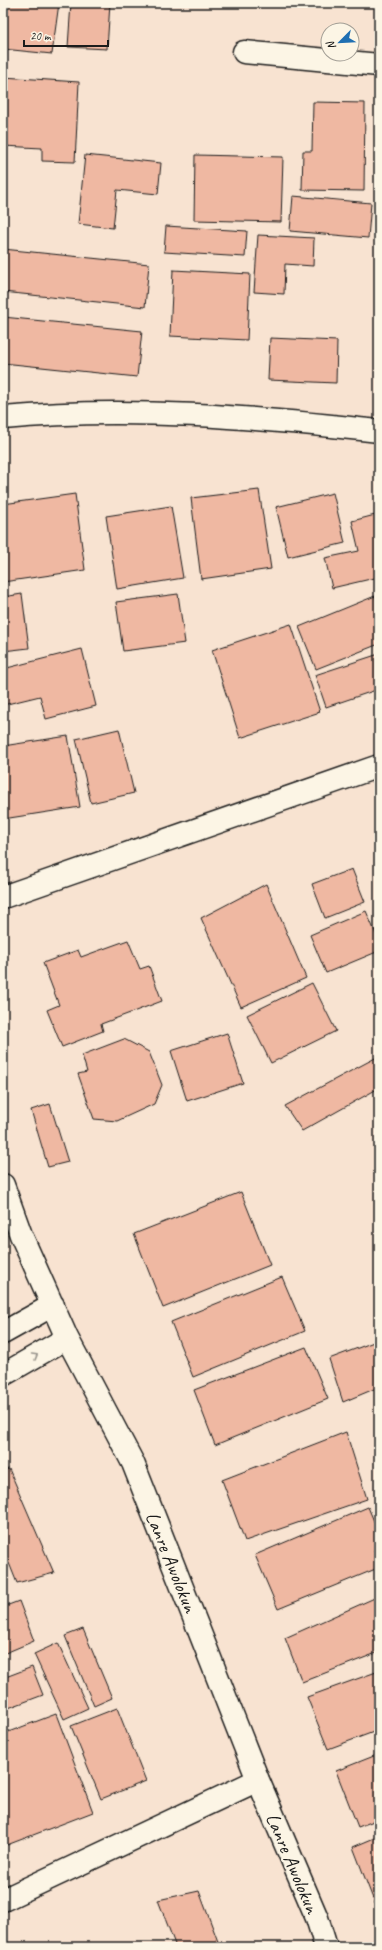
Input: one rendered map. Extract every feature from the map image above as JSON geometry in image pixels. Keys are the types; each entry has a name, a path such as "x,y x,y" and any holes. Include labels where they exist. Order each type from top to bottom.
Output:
{"street":[{"path":"244,52 379,65"},
{"path":"3,418 124,412 266,418 379,431"},
{"path":"3,897 379,766"},
{"name":"Lanre Awolokun","path":"3,1185 22,1235 66,1338 133,1463 258,1780 316,1918 326,1947"},
{"path":"3,1333 53,1305"},
{"path":"3,1375 66,1338"},
{"path":"3,1900 258,1780"}],"building":[{"path":"3,3 59,3 52,54 3,49"},
{"path":"71,3 110,3 107,49 68,47"},
{"path":"3,77 79,82 75,162 42,161 42,148 3,146"},
{"path":"313,102 365,103 364,191 302,190 303,151 312,151"},
{"path":"85,155 161,163 158,194 117,190 113,228 78,224"},
{"path":"195,155 283,157 281,222 194,220"},
{"path":"293,196 371,203 368,238 290,231"},
{"path":"166,226 247,231 245,257 164,252"},
{"path":"258,235 314,238 313,266 285,264 284,294 254,292"},
{"path":"3,249 149,264 145,307 3,292"},
{"path":"173,270 250,274 247,340 170,336"},
{"path":"3,317 142,331 137,377 3,363"},
{"path":"270,338 337,341 336,383 268,380"},
{"path":"259,490 271,569 201,579 191,498"},
{"path":"333,493 345,543 288,557 276,507"},
{"path":"75,494 85,570 3,582 3,504"},
{"path":"171,506 183,578 117,589 106,516"},
{"path":"379,514 379,577 332,588 325,558 359,551 352,521"},
{"path":"22,594 29,648 3,651 3,597"},
{"path":"178,594 185,643 123,651 116,602"},
{"path":"375,596 379,606 379,644 316,669 299,627"},
{"path":"291,624 320,712 240,738 212,650"},
{"path":"82,649 96,706 46,719 40,696 3,705 3,669"},
{"path":"379,654 379,689 326,707 315,675"},
{"path":"119,729 134,793 91,803 76,739"},
{"path":"68,736 80,807 3,819 3,746"},
{"path":"352,869 365,902 325,918 312,884"},
{"path":"266,884 306,978 241,1007 201,918"},
{"path":"366,911 379,941 379,951 326,973 310,935"},
{"path":"128,940 140,969 149,966 162,1001 101,1024 103,1031 62,1047 47,1010 59,1005 43,963 78,950 81,957"},
{"path":"312,983 336,1031 271,1063 247,1015"},
{"path":"227,1033 243,1083 187,1101 171,1051"},
{"path":"124,1039 149,1052 162,1085 154,1104 117,1121 94,1119 78,1074 87,1072 82,1055"},
{"path":"379,1056 379,1088 302,1131 285,1106"},
{"path":"50,1104 68,1162 48,1167 31,1110"},
{"path":"241,1192 270,1265 163,1308 134,1234"},
{"path":"282,1277 305,1331 193,1377 171,1322"},
{"path":"379,1340 379,1387 343,1402 329,1359"},
{"path":"306,1347 328,1399 215,1445 194,1390"},
{"path":"346,1432 367,1499 245,1541 222,1480"},
{"path":"9,1469 54,1573 17,1583 3,1548 3,1470"},
{"path":"368,1507 379,1533 379,1548 374,1550 378,1568 278,1609 255,1555"},
{"path":"379,1596 379,1652 302,1682 285,1638"},
{"path":"19,1601 34,1641 3,1654 3,1607"},
{"path":"83,1629 112,1698 94,1706 65,1636"},
{"path":"58,1643 88,1708 64,1719 34,1654"},
{"path":"32,1667 43,1695 3,1710 3,1678"},
{"path":"379,1671 379,1730 328,1749 307,1697"},
{"path":"117,1708 146,1781 101,1799 71,1726"},
{"path":"56,1714 93,1812 7,1845 3,1835 3,1734"},
{"path":"379,1754 379,1819 358,1827 336,1771"},
{"path":"379,1836 379,1902 375,1904 353,1847"},
{"path":"199,1891 220,1947 176,1947 158,1900"}]}
